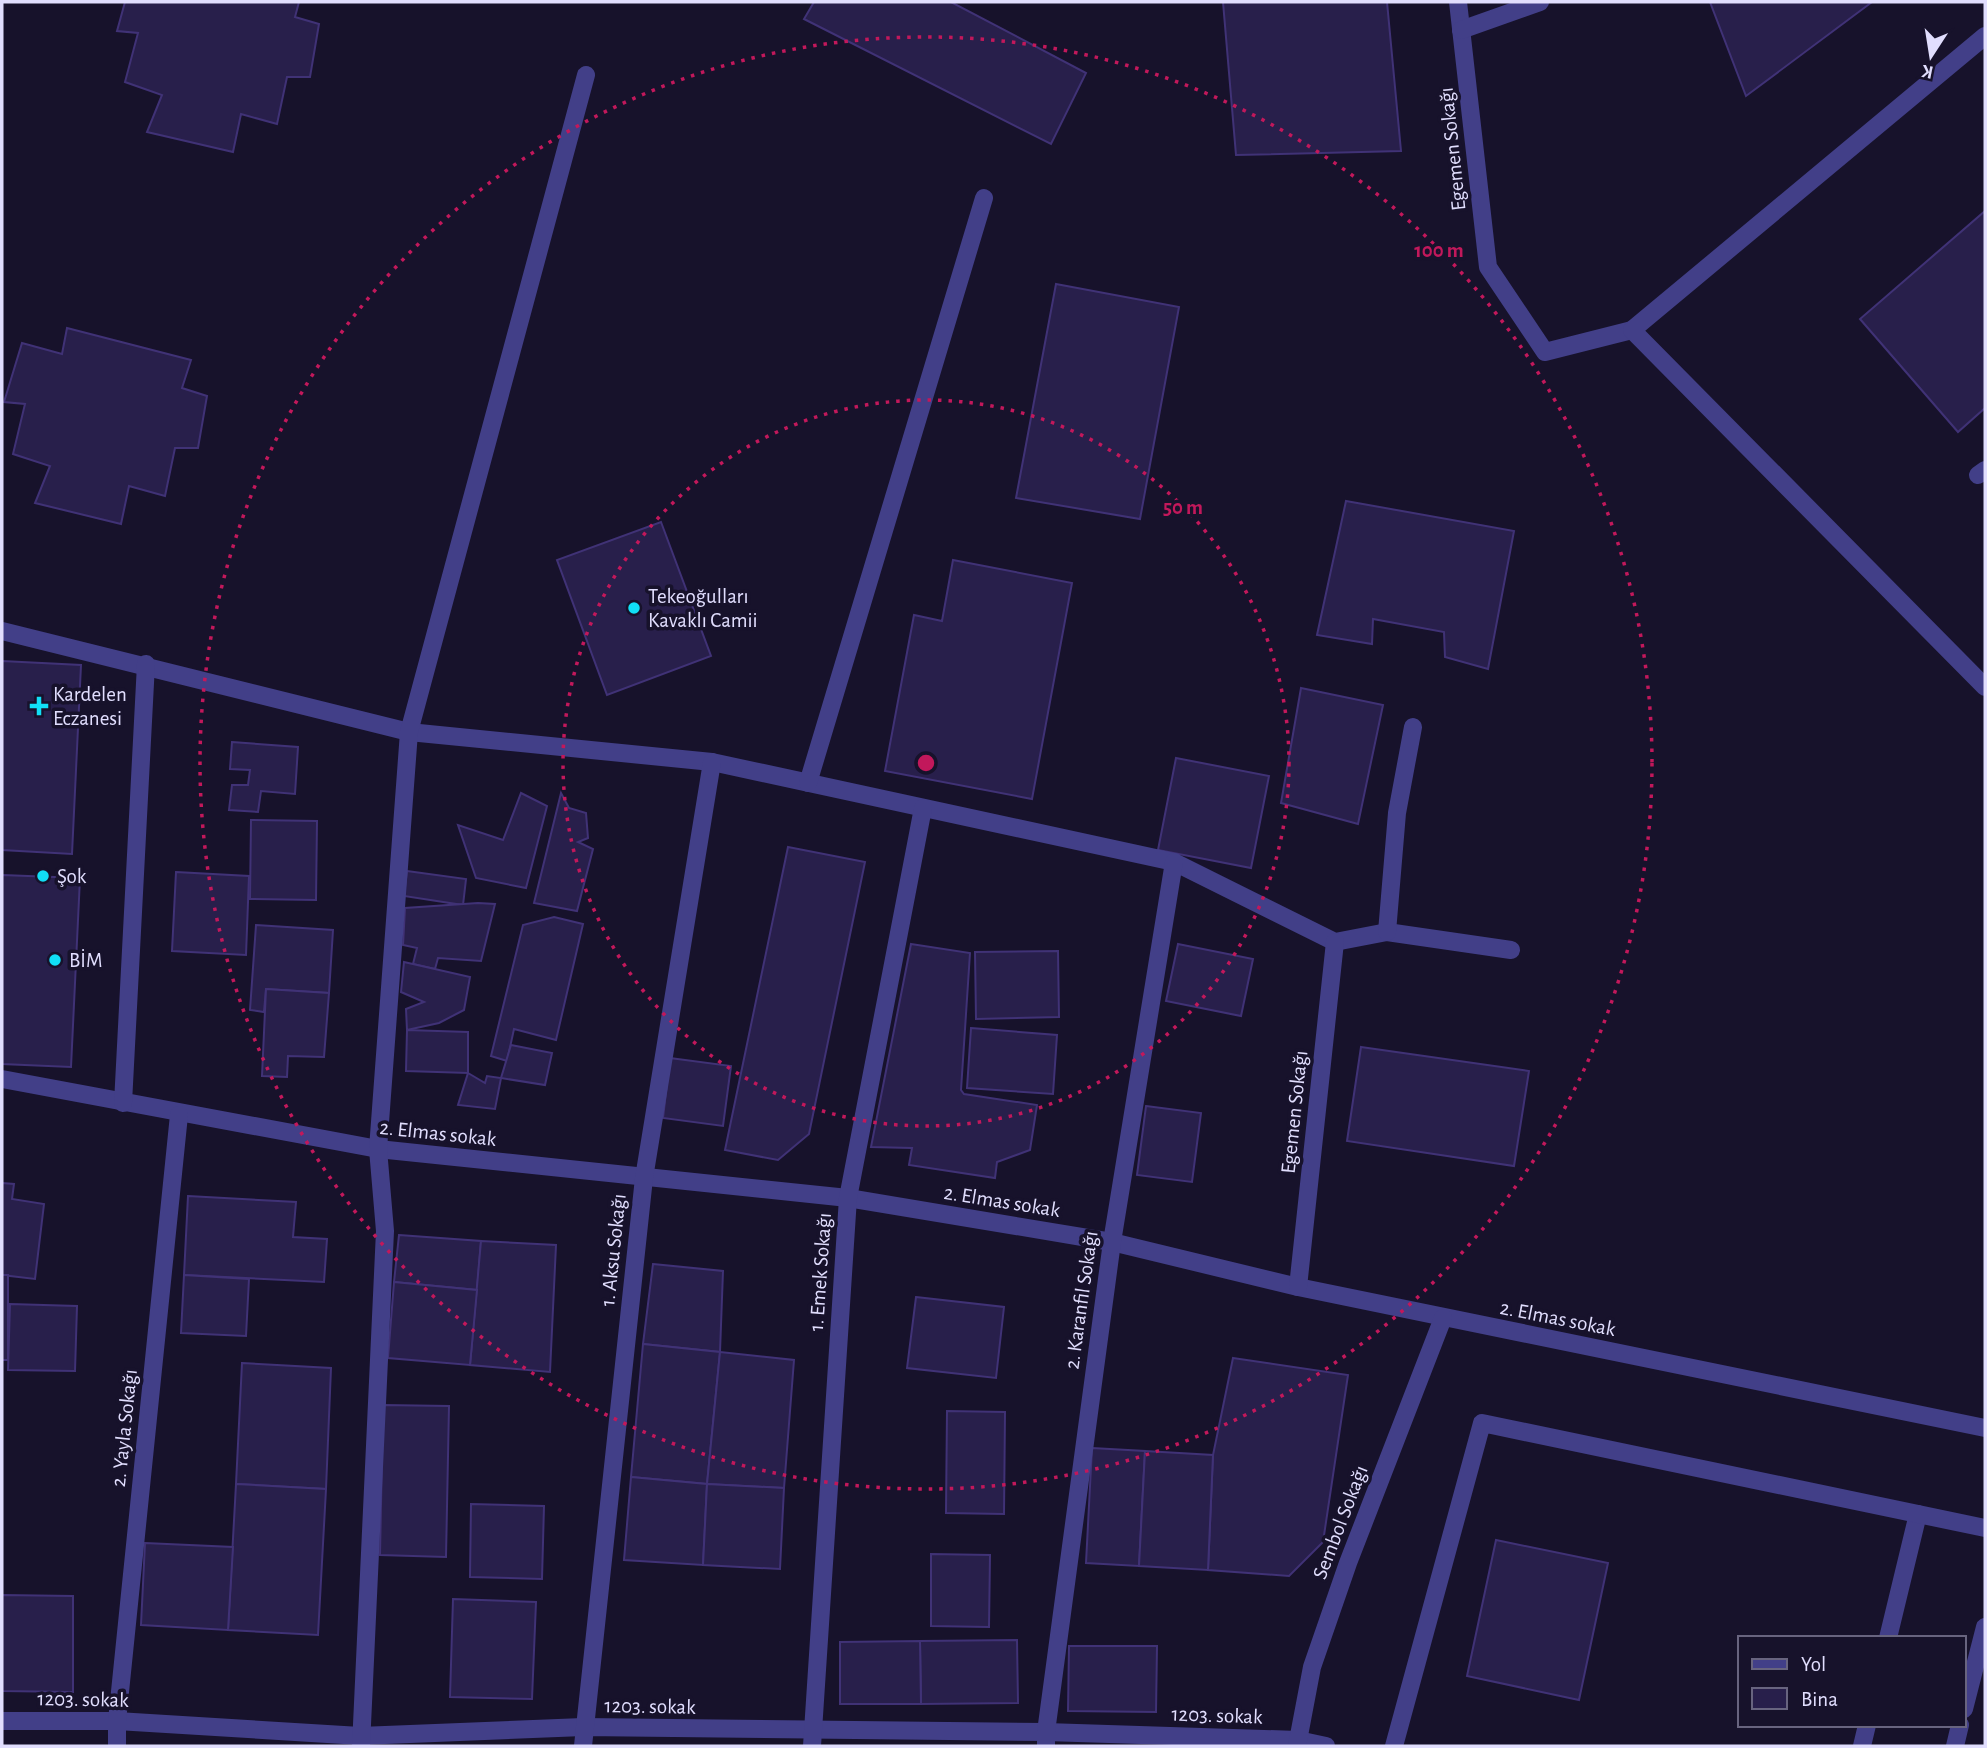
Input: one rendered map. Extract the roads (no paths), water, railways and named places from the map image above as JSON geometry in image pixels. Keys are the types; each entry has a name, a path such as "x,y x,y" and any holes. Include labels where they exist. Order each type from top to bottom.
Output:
{"street":[{"name":"Egemen Sokağı","path":"1458,2 1488,267 1545,352 1632,330"},
{"path":"1461,30 1540,2"},
{"path":"1985,36 1632,330 1985,687"},
{"path":"360,1741 385,1231 378,1149 409,732 586,75"},
{"path":"808,783 984,198"},
{"path":"2,631 146,664 409,732 712,762 1174,862 1335,942 1387,932 1511,950"},
{"path":"123,1104 146,664"},
{"path":"1387,932 1396,822 1413,727"},
{"name":"1. Aksu Sokağı","path":"583,1746 644,1178 712,762"},
{"name":"1. Emek Sokağı","path":"812,1739 848,1198 923,808"},
{"name":"2. Karanfil Sokağı","path":"1046,1739 1112,1242 1174,862"},
{"name":"Egemen Sokağı","path":"1298,1287 1335,942"},
{"name":"2. Elmas sokak","path":"2,1079 179,1115 378,1149 848,1198 1112,1242 1298,1287 1443,1318 1985,1428"},
{"name":"2. Yayla Sokağı","path":"117,1746 117,1721 179,1115"},
{"name":"Sembol Sokağı","path":"1297,1743 1312,1667 1443,1318"},
{"path":"1394,1746 1482,1423 1985,1528"},
{"path":"1888,1636 1918,1514"},
{"path":"1966,1701 1985,1627"},
{"name":"1203. sokak","path":"2,1721 117,1721 360,1741 583,1727 812,1739 1046,1739 1297,1743 1326,1746"},
{"path":"1862,1746 1867,1727"},
{"path":"1955,1746 1960,1727"}],"place":[{"name":"Tekeoğulları Kavaklı Camii","path":"634,608"},
{"name":"Kardelen Eczanesi","path":"39,706"},
{"name":"Şok","path":"43,876"},
{"name":"BİM","path":"55,960"}]}
